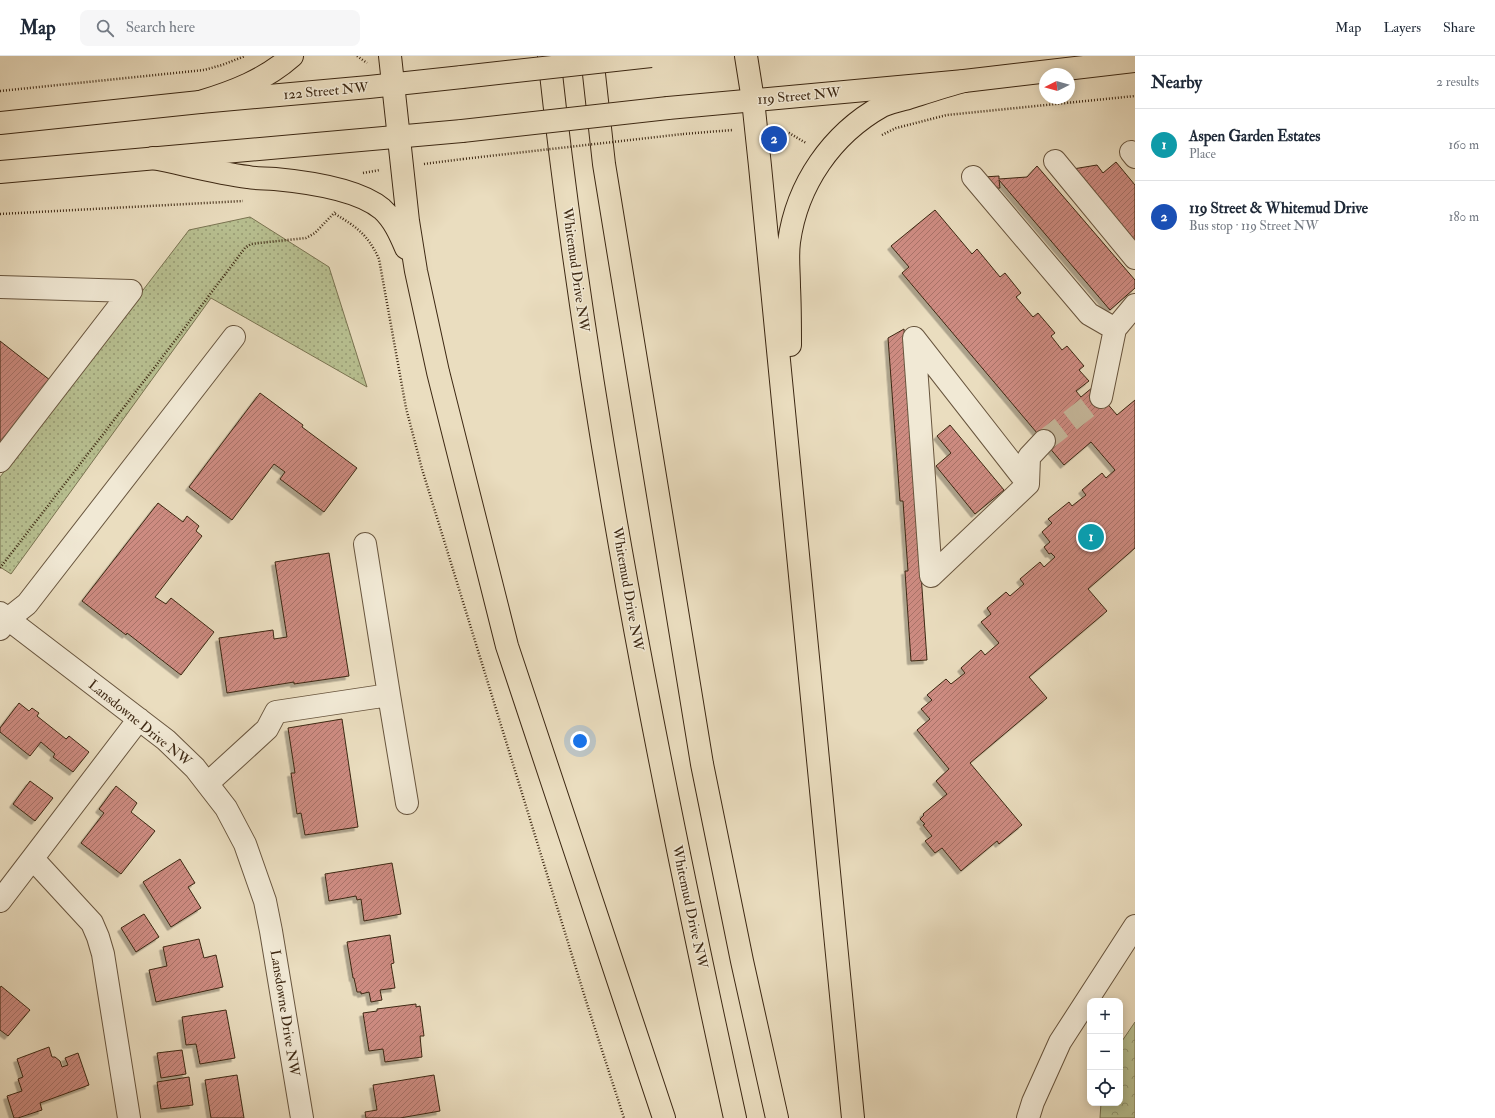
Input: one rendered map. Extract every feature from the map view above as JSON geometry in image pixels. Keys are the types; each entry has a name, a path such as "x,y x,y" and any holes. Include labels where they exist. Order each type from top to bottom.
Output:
{"main road":[{"path":"200,102 246,86 266,75 292,56"},
{"path":"390,56 416,271 438,372 507,646 664,1118"},
{"name":"Whitemud Drive NW","path":"549,56 560,162 591,374 644,684 705,982 735,1118"},
{"path":"592,56 604,164 702,764 742,961 777,1118"},
{"name":"122 Street NW","path":"0,123 200,102 393,85 651,56"},
{"path":"746,56 753,100 853,1118"},
{"name":"119 Street NW","path":"399,136 462,131 668,108 964,81 1135,61"},
{"path":"790,480 790,349 788,264 789,242 793,221 800,200 809,180 826,154 843,135 862,119 884,106 964,81"},
{"path":"0,172 399,136"},
{"path":"153,158 249,177 301,182 346,191 360,196 373,202 383,210 398,228 416,271"}],"street":[{"path":"1055,161 1135,258"},
{"path":"972,177 1089,314 1115,329"},
{"path":"0,287 131,291 0,460"},
{"path":"1101,397 1115,329 1135,305"},
{"path":"3,620 26,604 234,337"},
{"path":"1028,484 914,338 931,576 1028,484 1030,457 1044,441"},
{"path":"365,544 407,803"},
{"name":"Lansdowne Drive NW","path":"3,620 166,740 195,768 226,808 245,844 265,901 302,1118"},
{"path":"208,783 267,728 276,712 389,695"},
{"path":"0,901 34,859 139,719"},
{"path":"34,859 84,913 92,923 98,937 103,954 129,1118"},
{"path":"1028,1118 1033,1102 1060,1042 1135,926"}],"path":[{"path":"0,91 204,70 245,56"},
{"path":"464,159 683,134"},
{"path":"0,214 245,201"},
{"path":"329,211 353,225 367,237 379,259 406,408 422,469 587,1004 624,1118"},
{"path":"0,568 245,248 250,244 258,242 306,238 315,233 334,214"}],"green space":[{"path":"250,217 329,267 367,387 211,298 11,574 0,567 0,477 189,230"},
{"path":"1135,1022 1135,1118 1100,1118 1101,1106 1123,1106 1123,1040"}],"building":[{"path":"1116,162 1135,185 1135,244 1073,169 1097,165 1103,173"},
{"path":"1037,166 1135,280 1135,288 1110,310 999,180 1000,188 985,189 984,177 999,176 999,179 1027,177"},
{"path":"935,210 972,254 977,249 1000,277 1005,273 1021,293 1016,297 1033,317 1038,313 1055,333 1051,336 1062,350 1067,346 1084,366 1079,370 1089,381 1076,391 1081,397 1093,387 1117,415 1135,400 1135,548 1088,589 1107,611 1029,677 1047,698 970,763 1022,825 999,844 997,841 961,871 942,848 935,853 925,841 932,836 923,825 925,824 920,819 924,815 923,814 947,794 936,781 949,769 917,730 930,719 921,709 932,700 927,695 946,679 951,684 965,673 961,668 981,650 985,655 999,643 981,622 991,614 987,608 1006,592 1010,596 1024,584 1020,579 1040,562 1044,567 1055,557 1051,553 1049,554 1044,547 1050,542 1042,532 1052,523 1048,519 1069,502 1072,506 1086,495 1082,490 1102,473 1106,478 1115,470 1091,442 1064,465 902,273 909,267 891,246"},
{"path":"904,329 927,660 911,661 905,571 908,571 903,501 900,501 888,338"},
{"path":"0,341 55,384 0,447"},
{"path":"260,393 303,425 302,427 357,468 324,512 280,479 285,472 274,464 232,520 189,487"},
{"path":"950,425 1004,490 975,514 936,466 951,453 937,436"},
{"path":"158,503 183,522 187,516 199,526 196,531 202,536 155,597 166,604 171,598 214,632 181,675 127,633 126,635 82,601"},
{"path":"329,553 349,676 294,684 294,682 227,693 219,638 273,630 274,639 287,637 275,562"},
{"path":"19,703 29,711 32,708 39,713 37,716 66,739 69,736 89,752 73,772 53,757 55,754 41,742 30,756 0,732 0,728"},
{"path":"342,719 358,827 305,835 301,813 297,814 291,773 295,773 288,728"},
{"path":"30,781 53,798 35,821 13,804"},
{"path":"116,786 137,803 131,812 155,831 121,874 81,843 104,813 99,809"},
{"path":"180,859 195,883 188,887 201,908 171,927 143,882"},
{"path":"392,863 401,914 364,921 361,899 357,900 356,896 329,901 325,874"},
{"path":"144,914 159,937 136,952 121,928"},
{"path":"390,935 394,963 391,964 395,988 380,990 382,1000 371,1002 369,992 361,994 361,992 357,992 347,942"},
{"path":"199,939 204,958 216,955 223,987 156,1002 149,970 167,966 163,947"},
{"path":"1,986 30,1010 8,1036 0,1030"},
{"path":"416,1004 416,1007 420,1006 424,1036 420,1036 422,1057 385,1062 383,1049 369,1051 363,1013 377,1011 377,1009"},
{"path":"226,1010 235,1058 200,1064 196,1044 186,1045 182,1017"},
{"path":"49,1047 52,1057 55,1057 60,1061 62,1067 68,1065 65,1058 78,1053 89,1085 40,1103 42,1110 14,1118 7,1096 22,1091 18,1079 23,1077 17,1059"},
{"path":"182,1050 186,1074 161,1078 157,1053"},
{"path":"237,1075 244,1118 211,1118 205,1080"},
{"path":"434,1075 440,1111 400,1118 366,1118 365,1112 377,1110 373,1085"},
{"path":"189,1077 193,1105 161,1109 157,1082"}],"tunnel":[{"path":"1044,441 1101,397"}],"place":[{"name":"119 Street & Whitemud Drive","path":"774,139"},
{"name":"Aspen Garden Estates","path":"1091,537"}]}
